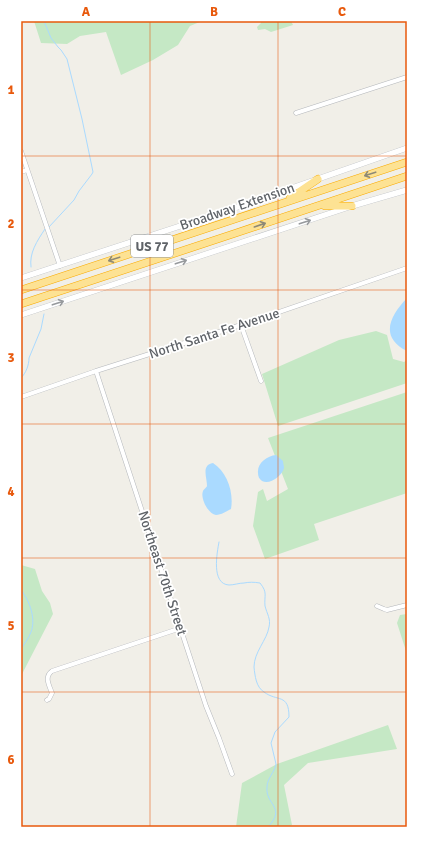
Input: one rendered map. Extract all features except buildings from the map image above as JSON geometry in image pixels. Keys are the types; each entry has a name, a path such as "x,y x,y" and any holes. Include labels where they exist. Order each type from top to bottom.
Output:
{"highway":[{"name":"Broadway Extension","path":"21,290 407,162"},
{"name":"Broadway Extension","path":"21,304 407,176"},
{"path":"284,202 318,179"},
{"path":"317,206 352,206"}],"main road":[{"name":"Broadway Extension","path":"21,278 209,216 407,148"},
{"path":"21,315 352,206 407,190"}],"street":[{"path":"296,113 407,77"},
{"path":"21,151 60,266"},
{"path":"21,172 28,170"},
{"name":"North Santa Fe Avenue","path":"21,396 241,325 407,268"},
{"path":"241,325 261,381"},
{"name":"Northeast 70th Street","path":"96,371 206,706 232,774"},
{"path":"378,606 387,610 407,605"},
{"path":"47,700 52,693 47,680 49,673 52,671 181,628"}],"green space":[{"path":"34,21 202,21 190,26 178,45 153,60 121,75 106,32 80,36 67,44 41,43"},
{"path":"261,21 291,21 293,25 271,32 265,29 258,30 257,27"},
{"path":"376,331 387,335 393,359 404,362 407,360 407,383 278,426 262,374 339,340"},
{"path":"407,392 407,493 314,524 319,540 265,559 253,526 258,492 263,489 267,501 288,489 268,438"},
{"path":"21,565 35,569 42,591 50,603 53,614 21,676"},
{"path":"407,614 407,654 397,623 400,615"},
{"path":"388,725 397,749 308,763 284,785 292,825 288,827 236,827 242,783 277,764"}],"water":[{"path":"407,298 407,351 398,345 393,339 390,333 390,326 396,312"},
{"path":"276,455 283,461 283,471 272,481 262,481 258,475 259,466 266,458"},
{"path":"213,463 226,477 232,503 231,509 222,514 216,515 208,509 202,494 207,486 207,466"}],"waterway":[{"path":"44,21 51,38 67,59 93,172 74,200 49,227"},
{"path":"31,267 32,252 45,229"},
{"path":"21,378 27,369 29,358 41,329 44,314"},
{"path":"219,542 216,567 217,574 223,583 229,585 250,582 260,583 264,589 265,606 269,624 266,637 256,656 254,667 255,678 261,690 269,695 285,701 288,709 289,717 275,732 271,743 276,764 267,784 267,793 276,810 276,815 268,827"},
{"path":"21,590 27,599 33,622 28,639 21,649"}]}
